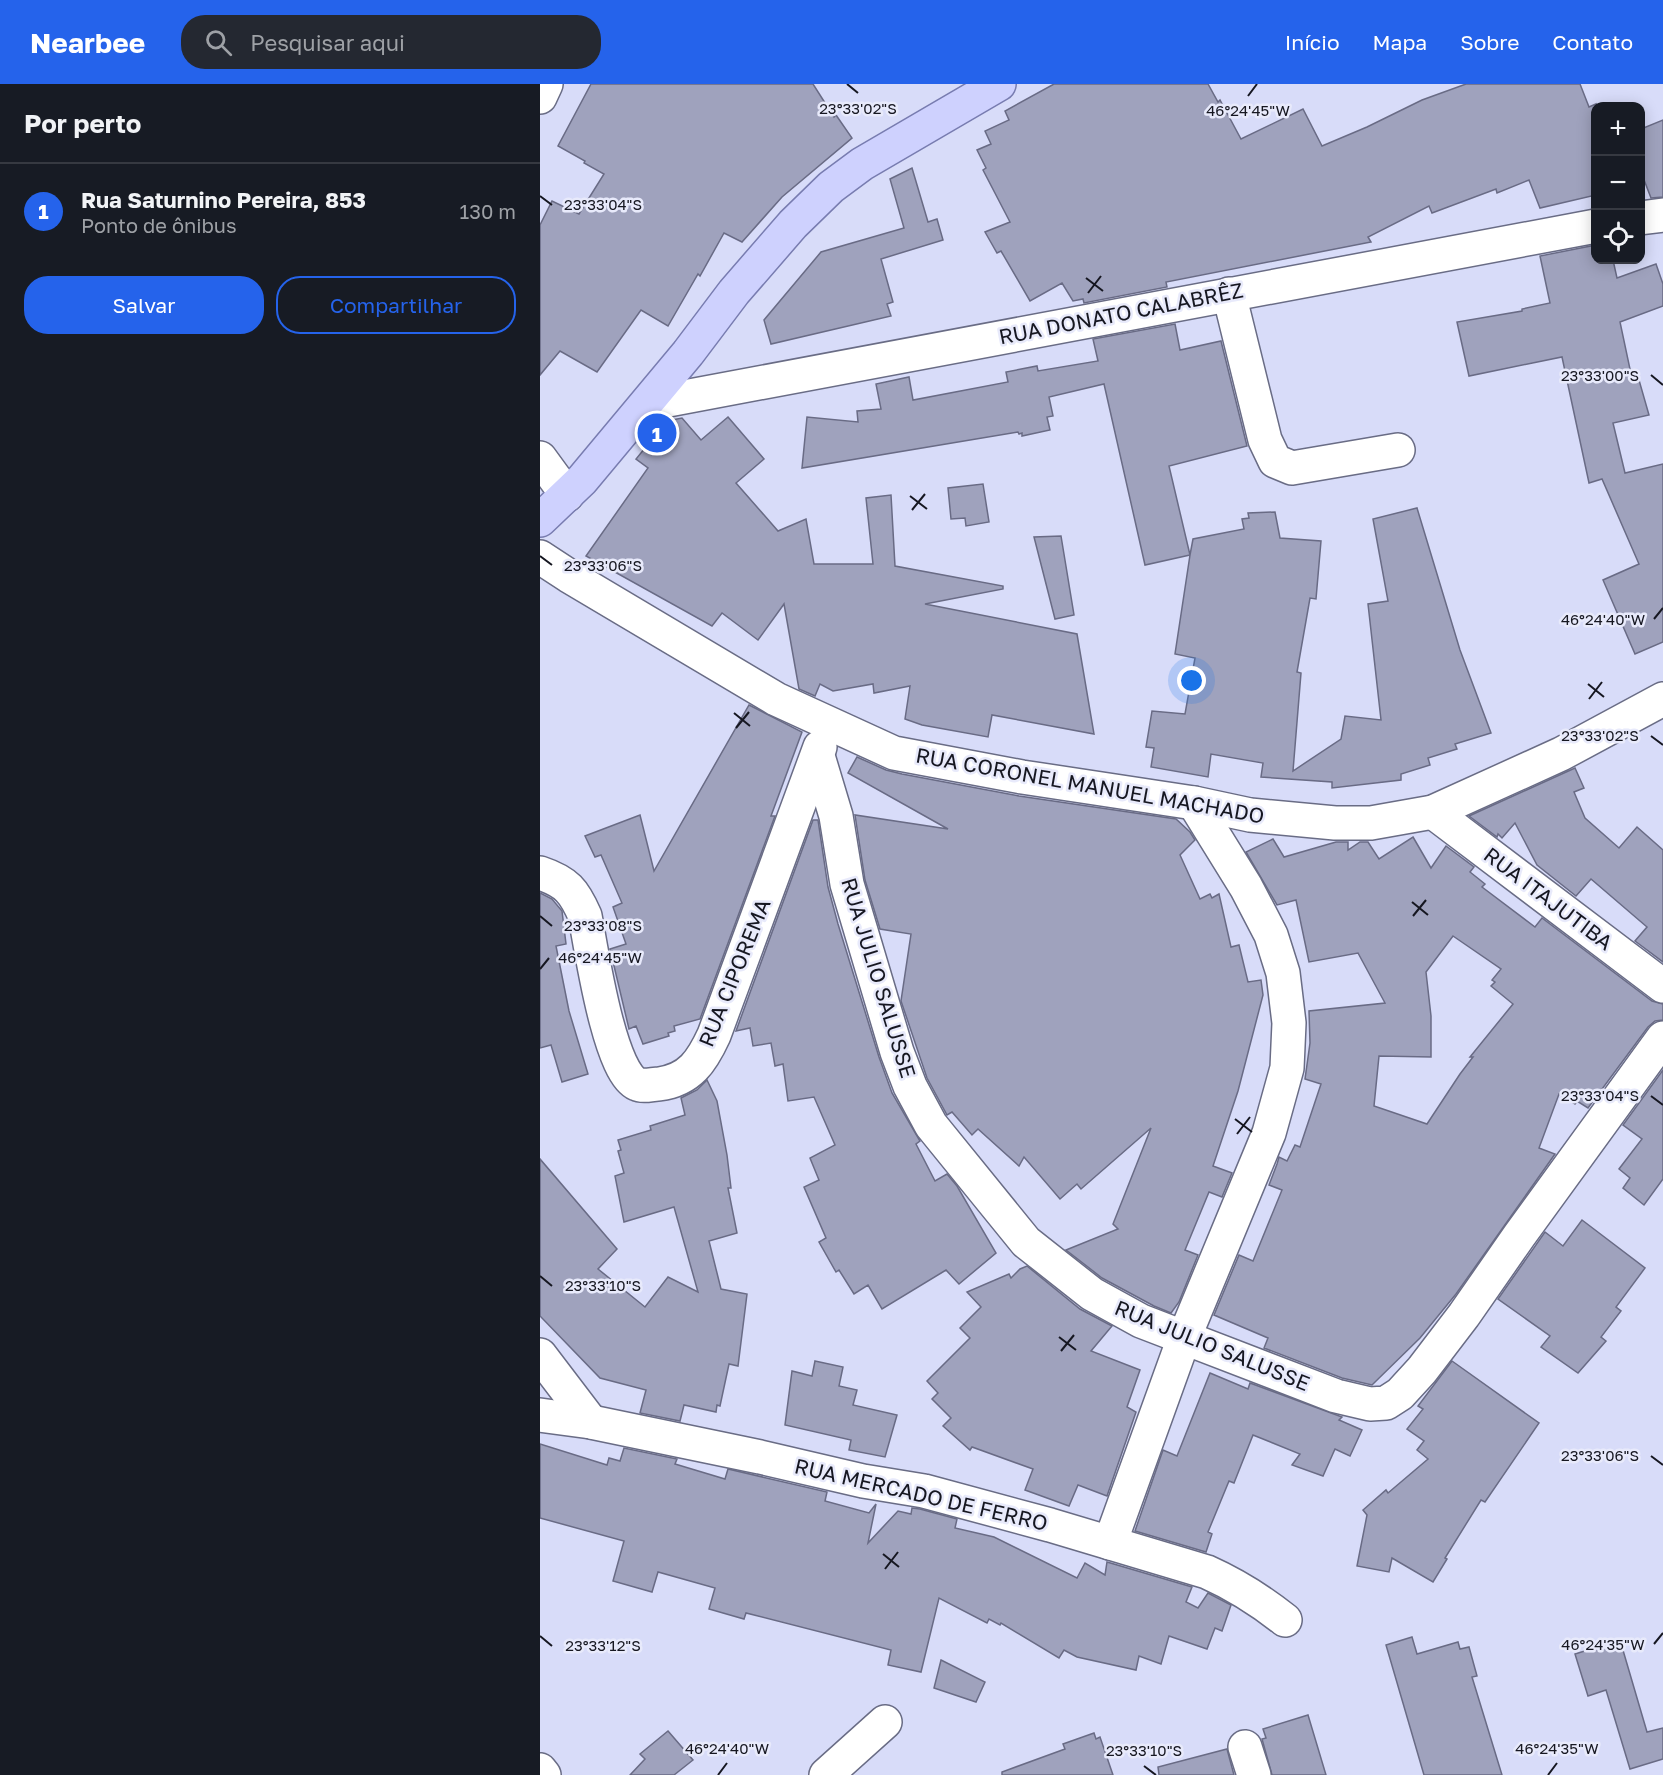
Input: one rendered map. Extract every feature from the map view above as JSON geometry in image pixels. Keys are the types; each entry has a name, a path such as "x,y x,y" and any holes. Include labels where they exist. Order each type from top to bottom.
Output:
{"main road":[{"path":"540,520 582,480 735,292 793,224 831,187 862,164 999,84"}],"street":[{"path":"540,97 546,84"},
{"path":"1645,217 1663,214"},
{"name":"RUA DONATO CALABRÊZ","path":"646,404 1591,227"},
{"path":"1229,294 1265,440 1275,461 1292,468 1398,450"},
{"path":"540,458 567,495"},
{"name":"RUA CORONEL MANUEL MACHADO","path":"540,557 766,693 894,753 1033,779 1194,803 1250,815 1335,823 1371,823 1433,812 1561,754 1663,699"},
{"name":"RUA CIPOREMA","path":"540,873 553,877 568,886 576,896 585,916 614,1050 630,1079 637,1085 648,1085 681,1079 693,1069 714,1035 828,724"},
{"name":"RUA JULIO SALUSSE","path":"818,756 836,816 847,884 897,1052 910,1086 931,1125 1026,1242 1092,1294 1141,1321 1336,1396 1370,1404 1386,1403 1400,1394 1422,1370 1663,1038"},
{"path":"1110,1543 1184,1338 1269,1133 1287,1068 1289,1023 1283,973 1271,935 1246,887 1194,803"},
{"name":"RUA ITAJUTIBA","path":"1433,812 1663,986"},
{"path":"540,1355 591,1422"},
{"name":"RUA MERCADO DE FERRO","path":"540,1415 591,1422 864,1481 924,1491 1208,1572 1262,1602 1285,1620"},
{"path":"826,1775 885,1722"},
{"path":"540,1770 544,1775"}],"building":[{"path":"591,84 813,84 834,117 836,115 852,138 782,197 742,242 724,233 668,326 641,310 597,372 560,351 540,375 540,225 552,201 579,214 604,174 558,146"},
{"path":"1054,84 1208,84 1218,102 1220,100 1241,139 1303,109 1322,146 1422,100 1466,84 1580,84 1589,107 1591,106 1591,196 1540,208 1529,180 1497,193 1496,189 1432,213 1429,206 1368,237 1371,242 1166,282 1167,287 1084,303 1083,299 1073,301 1062,283 1030,301 1001,251 997,253 985,232 1010,222 983,170 986,168 977,150 991,144 985,131 1009,120 1005,111"},
{"path":"1663,120 1663,197 1651,198 1645,182 1645,127"},
{"path":"912,168 928,222 937,219 943,240 881,259 893,302 887,304 891,316 771,344 764,320 821,252 904,228 890,179"},
{"path":"1591,246 1591,264 1614,264 1617,278 1656,264 1663,284 1663,306 1620,322 1631,374 1637,373 1649,415 1613,423 1625,473 1663,464 1663,642 1635,654 1603,580 1639,564 1602,479 1589,483 1562,357 1469,376 1457,322 1522,311 1522,309 1550,303 1540,256"},
{"path":"1175,324 1180,350 1221,341 1247,446 1169,466 1190,555 1145,565 1104,384 1049,397 1053,416 1047,417 1050,430 1022,436 1022,433 1018,432 802,468 807,417 858,422 857,411 881,409 876,384 909,377 913,400 1008,382 1006,372 1037,366 1038,371 1098,361 1093,339"},
{"path":"728,417 764,459 736,483 778,531 806,519 814,564 873,564 866,498 891,495 895,566 1003,586 1003,589 925,604 1077,634 1094,734 992,715 988,737 922,725 905,719 910,686 874,693 873,684 833,691 820,684 815,696 799,689 784,604 758,640 722,613 712,626 586,556 648,468 636,459 667,421 682,418 701,440"},
{"path":"983,484 989,522 966,526 965,518 951,519 948,488"},
{"path":"1417,508 1460,650 1491,733 1455,744 1457,749 1428,758 1430,765 1401,774 1401,780 1332,788 1332,782 1261,777 1263,763 1211,754 1208,777 1151,767 1154,748 1146,747 1152,711 1185,714 1195,658 1175,654 1193,539 1244,529 1242,519 1249,518 1248,513 1275,512 1280,538 1321,541 1316,599 1310,598 1297,672 1301,673 1293,771 1341,739 1345,716 1381,720 1368,604 1388,601 1373,519"},
{"path":"1061,536 1074,615 1055,619 1034,537"},
{"path":"749,705 802,732 771,816 775,816 700,1019 674,1026 675,1031 668,1033 669,1036 643,1044 636,1026 629,1029 610,949 626,944 613,907 622,903 601,855 595,857 585,836 640,815 654,871"},
{"path":"857,757 886,770 902,774 1019,796 1176,819 1195,840 1180,855 1200,899 1210,894 1212,898 1219,894 1231,947 1239,945 1248,982 1261,980 1263,995 1238,1091 1213,1166 1232,1173 1222,1197 1209,1192 1185,1250 1198,1255 1179,1302 1171,1313 1102,1278 1066,1250 1118,1229 1113,1224 1151,1128 1081,1189 1077,1184 1060,1199 1024,1157 1019,1166 978,1129 972,1135 952,1112 947,1115 927,1078 901,1001 911,934 880,929 865,880 855,815 948,829 848,773"},
{"path":"1575,768 1584,788 1574,792 1585,818 1619,848 1637,827 1663,850 1663,962 1635,941 1647,927 1591,879 1576,896 1537,865 1515,823 1502,838 1498,834 1497,837 1469,816"},
{"path":"813,820 818,820 828,887 838,924 892,1093 920,1141 916,1144 935,1181 947,1174 957,1186 996,1253 959,1284 946,1270 882,1309 868,1285 854,1294 839,1270 836,1272 819,1242 826,1238 804,1187 819,1180 810,1158 835,1145 814,1097 788,1101 783,1064 775,1066 771,1043 753,1046 750,1028 736,1031"},
{"path":"1413,837 1431,868 1446,846 1474,867 1470,872 1485,884 1482,887 1535,927 1542,918 1652,1001 1663,1004 1663,1020 1655,1021 1648,1027 1588,1108 1577,1101 1575,1104 1559,1094 1539,1148 1555,1154 1456,1294 1420,1338 1372,1385 1342,1378 1264,1348 1268,1338 1214,1315 1239,1255 1253,1261 1282,1190 1269,1185 1279,1157 1287,1161 1295,1145 1300,1147 1321,1084 1305,1079 1310,1043 1309,1011 1385,1003 1358,953 1309,962 1296,900 1277,905 1246,852 1273,839 1284,857 1336,842 1348,842 1348,850 1360,842 1368,842 1379,859","holes":["1453,936 1501,969 1492,980 1495,982 1491,986 1513,1004 1470,1057 1473,1057 1427,1124 1374,1106 1379,1056 1431,1057 1431,1016 1426,972"]},
{"path":"540,893 552,899 562,911 566,944 556,946 569,1011 588,1074 562,1082 551,1045 540,1048"},
{"path":"1663,1070 1663,1179 1644,1205 1623,1188 1630,1178 1619,1169 1642,1139 1623,1125"},
{"path":"707,1080 717,1101 727,1155 731,1188 728,1188 737,1233 709,1241 721,1289 747,1294 738,1366 729,1364 720,1406 717,1405 716,1412 684,1405 680,1421 640,1413 646,1390 600,1378 540,1316 540,1159 617,1249 598,1269 645,1307 668,1277 698,1292 674,1207 624,1222 615,1176 624,1173 618,1151 621,1150 618,1140 651,1130 650,1126 685,1115 681,1098 697,1090"},
{"path":"1582,1220 1645,1268 1616,1307 1621,1311 1601,1337 1606,1341 1578,1373 1541,1347 1550,1336 1498,1299 1545,1232 1563,1246"},
{"path":"1027,1266 1080,1309 1112,1326 1091,1351 1140,1370 1127,1407 1136,1412 1107,1496 1078,1485 1069,1506 1025,1490 1033,1469 972,1447 970,1450 943,1426 951,1418 932,1399 938,1393 927,1381 970,1338 960,1328 981,1307 967,1292 1009,1274 1011,1278"},
{"path":"815,1361 843,1367 839,1386 857,1390 853,1405 897,1415 885,1457 849,1450 851,1440 785,1425 792,1371 812,1376"},
{"path":"1452,1361 1539,1423 1485,1502 1481,1500 1433,1582 1392,1558 1389,1572 1357,1566 1367,1515 1363,1510 1386,1490 1388,1493 1428,1459 1417,1450 1424,1441 1407,1429 1423,1409 1418,1406"},
{"path":"1210,1373 1248,1389 1250,1383 1342,1417 1339,1420 1362,1430 1350,1456 1335,1449 1323,1476 1292,1465 1300,1454 1253,1435 1234,1483 1229,1481 1208,1532 1212,1534 1206,1552 1135,1531 1163,1450 1177,1456"},
{"path":"540,1444 607,1465 609,1458 620,1461 624,1448 677,1459 675,1464 725,1479 728,1469 827,1492 825,1501 869,1513 876,1504 868,1543 898,1511 911,1514 912,1508 920,1509 957,1519 955,1528 994,1537 1077,1578 1085,1563 1105,1575 1107,1562 1192,1587 1186,1602 1198,1608 1208,1593 1231,1605 1222,1631 1215,1628 1207,1649 1169,1636 1161,1664 1139,1656 1136,1670 1077,1657 1064,1650 1059,1658 1001,1623 1000,1625 989,1619 987,1623 939,1598 921,1672 888,1665 891,1650 746,1613 744,1619 709,1609 715,1588 658,1572 652,1592 613,1581 624,1541 540,1518"},
{"path":"1412,1637 1417,1654 1458,1642 1460,1649 1469,1647 1477,1676 1472,1677 1502,1775 1424,1775 1386,1645"},
{"path":"1620,1640 1647,1732 1663,1728 1663,1759 1630,1769 1606,1690 1588,1696 1575,1654"},
{"path":"941,1660 985,1682 976,1702 934,1688"},
{"path":"1308,1715 1326,1775 1272,1775 1262,1739 1266,1738 1263,1729"},
{"path":"668,1731 693,1760 674,1775 630,1775 645,1759 640,1754"},
{"path":"1094,1733 1096,1739 1100,1737 1113,1775 1002,1775 1002,1772 1065,1749 1063,1744"},
{"path":"1227,1749 1234,1775 1159,1775 1158,1767"}],"place":[{"name":"Rua Saturnino Pereira, 853","path":"657,433"}]}
